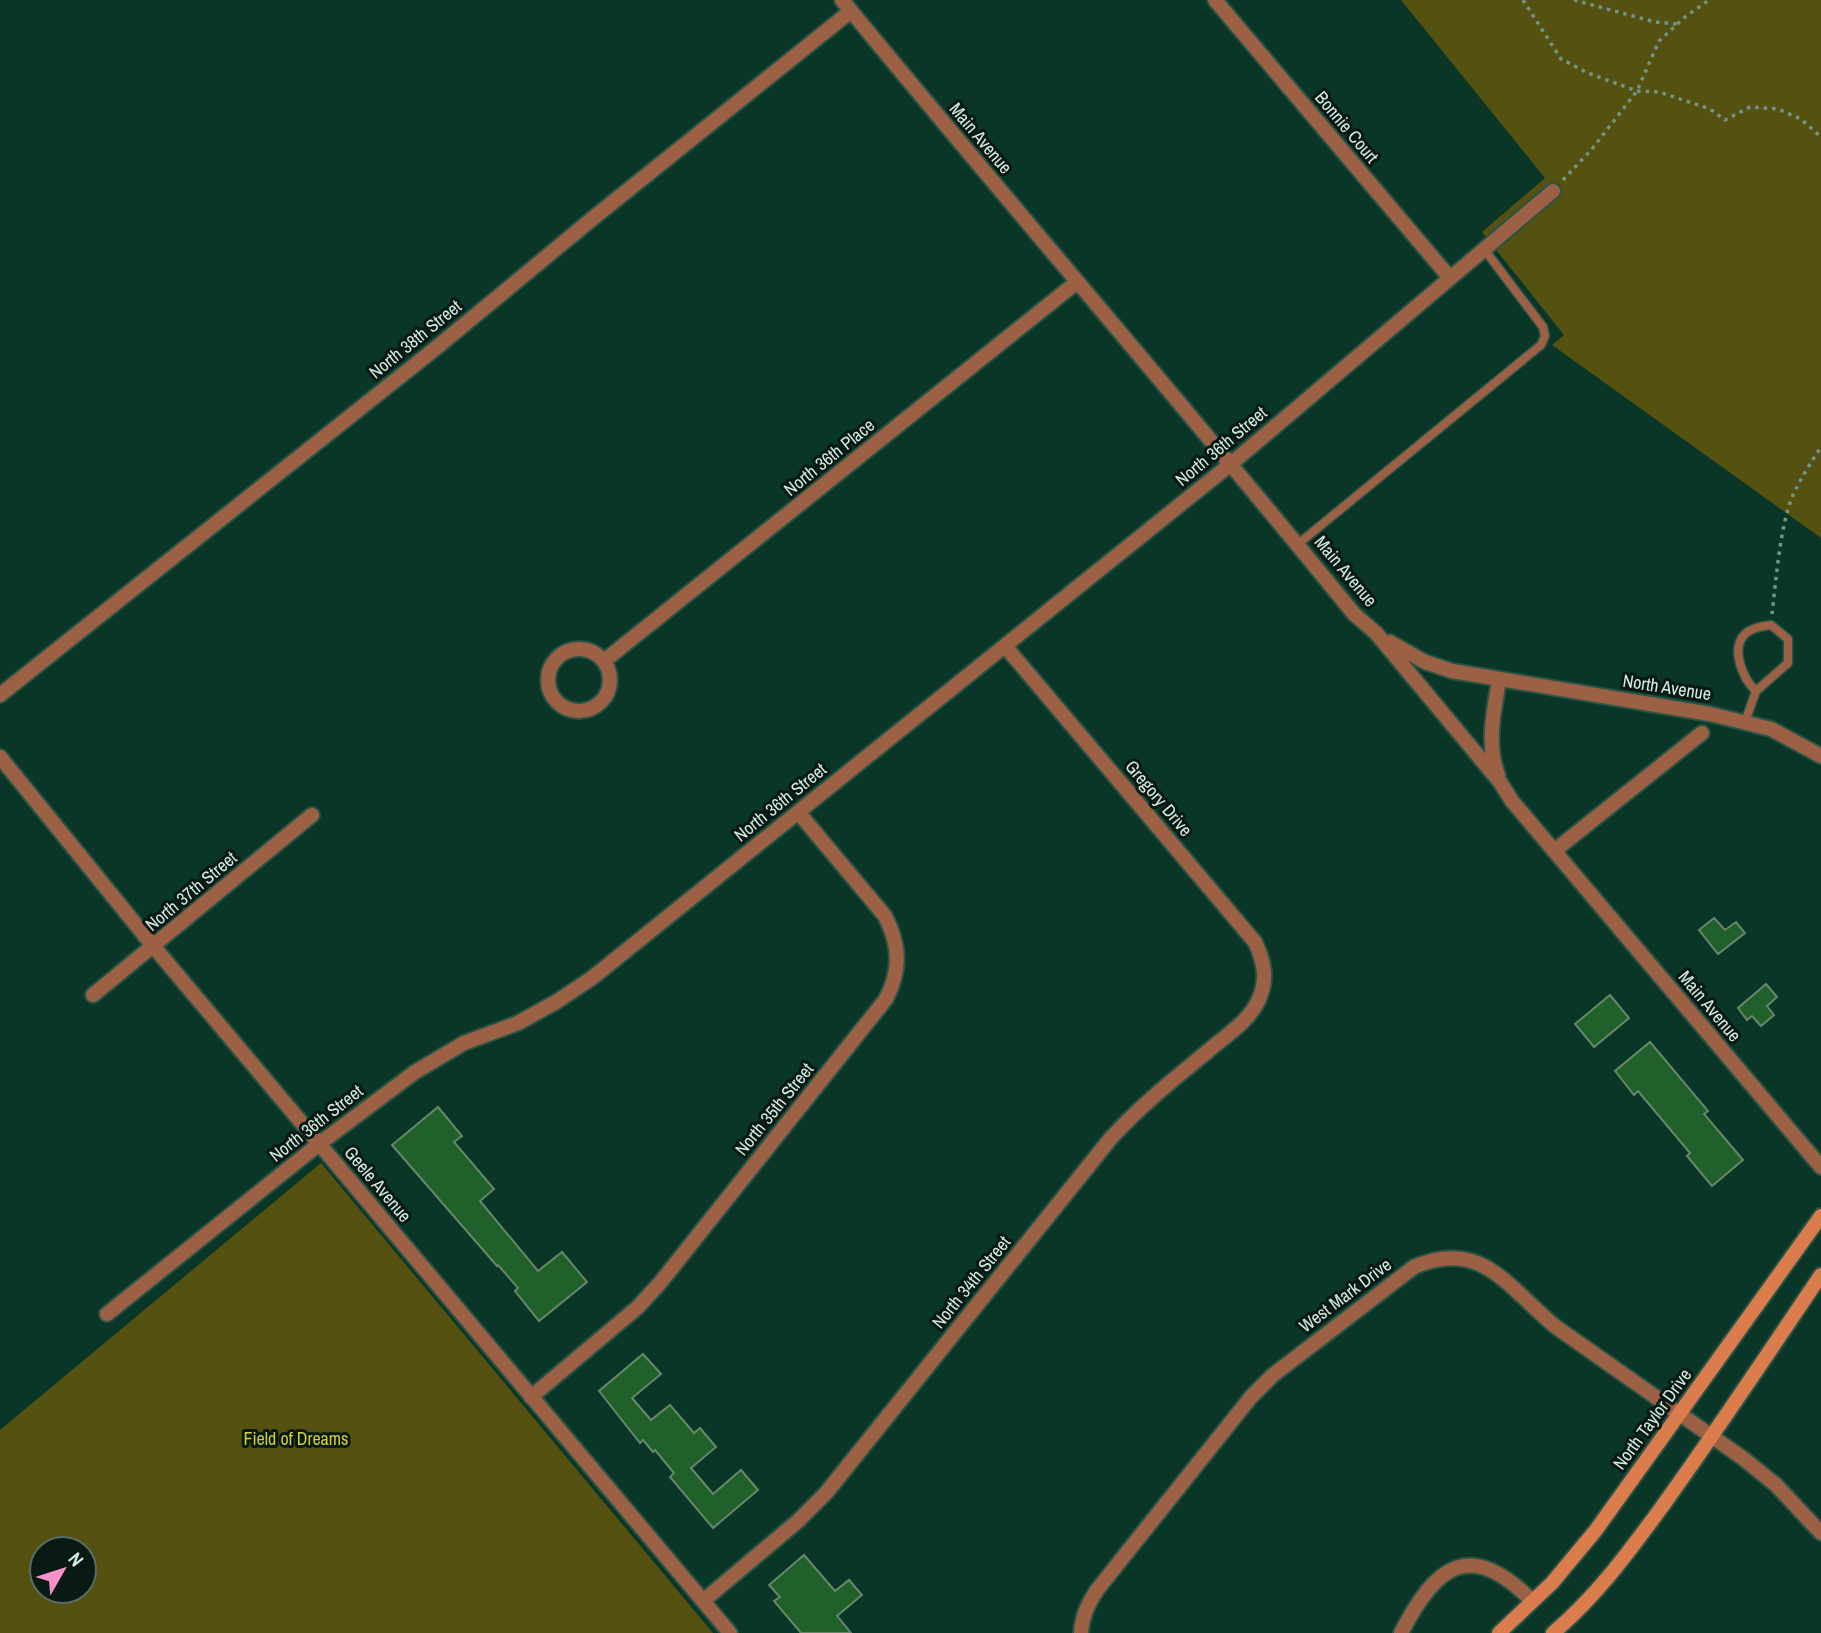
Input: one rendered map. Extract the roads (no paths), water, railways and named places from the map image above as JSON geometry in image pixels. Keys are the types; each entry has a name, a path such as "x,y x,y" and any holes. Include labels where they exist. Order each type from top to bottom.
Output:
{"main road":[{"name":"North Taylor Drive","path":"1499,1633 1552,1583 1596,1530 1821,1216"},
{"path":"1557,1632 1610,1575 1712,1436 1821,1275"}],"street":[{"name":"Bonnie Court","path":"1215,0 1450,278"},
{"name":"Main Avenue","path":"847,5 1077,282 1232,463 1354,614 1376,633 1500,782 1512,801 1821,1167"},
{"name":"North 38th Street","path":"0,695 436,348 847,5"},
{"name":"North 36th Street","path":"107,1314 319,1144 415,1072 464,1043 518,1023 592,978 1232,463 1553,191"},
{"name":"North 36th Place","path":"604,661 1077,282"},
{"name":"North Avenue","path":"1376,633 1425,662 1452,671 1745,722 1771,729 1821,756"},
{"name":"Gregory Drive","path":"1005,646 1255,942 1262,957 1264,984"},
{"path":"579,648 597,654 604,661 611,681 608,692 594,708 573,711 563,707 549,691 547,680 553,661 560,654 579,648"},
{"path":"1499,680 1491,732 1492,753 1500,782"},
{"path":"1554,851 1702,733"},
{"name":"Geele Avenue","path":"0,757 154,947 730,1633"},
{"name":"North 35th Street","path":"531,1397 638,1307 660,1283 886,999 894,984 898,967 897,949 885,916 798,812"},
{"name":"North 37th Street","path":"93,995 312,815"},
{"name":"North 34th Street","path":"703,1601 798,1521 826,1493 1111,1138 1133,1114 1243,1020 1259,999 1264,984"},
{"name":"West Mark Drive","path":"1082,1633 1082,1621 1097,1590 1251,1397 1273,1375 1414,1267 1448,1257 1466,1258 1491,1268 1556,1327 1712,1436 1776,1485 1821,1533"},
{"path":"1401,1633 1418,1601 1432,1584 1444,1573 1460,1567 1476,1566 1495,1571 1515,1584 1532,1601"}],"lane":[{"path":"1298,544 1541,345 1545,336 1542,327 1484,249"},
{"path":"1745,722 1756,691 1788,663 1788,639 1771,625 1760,626 1744,634 1738,648 1740,663 1750,685 1756,691"}],"park label":[{"name":"Field of Dreams","path":"296,1438"}]}
